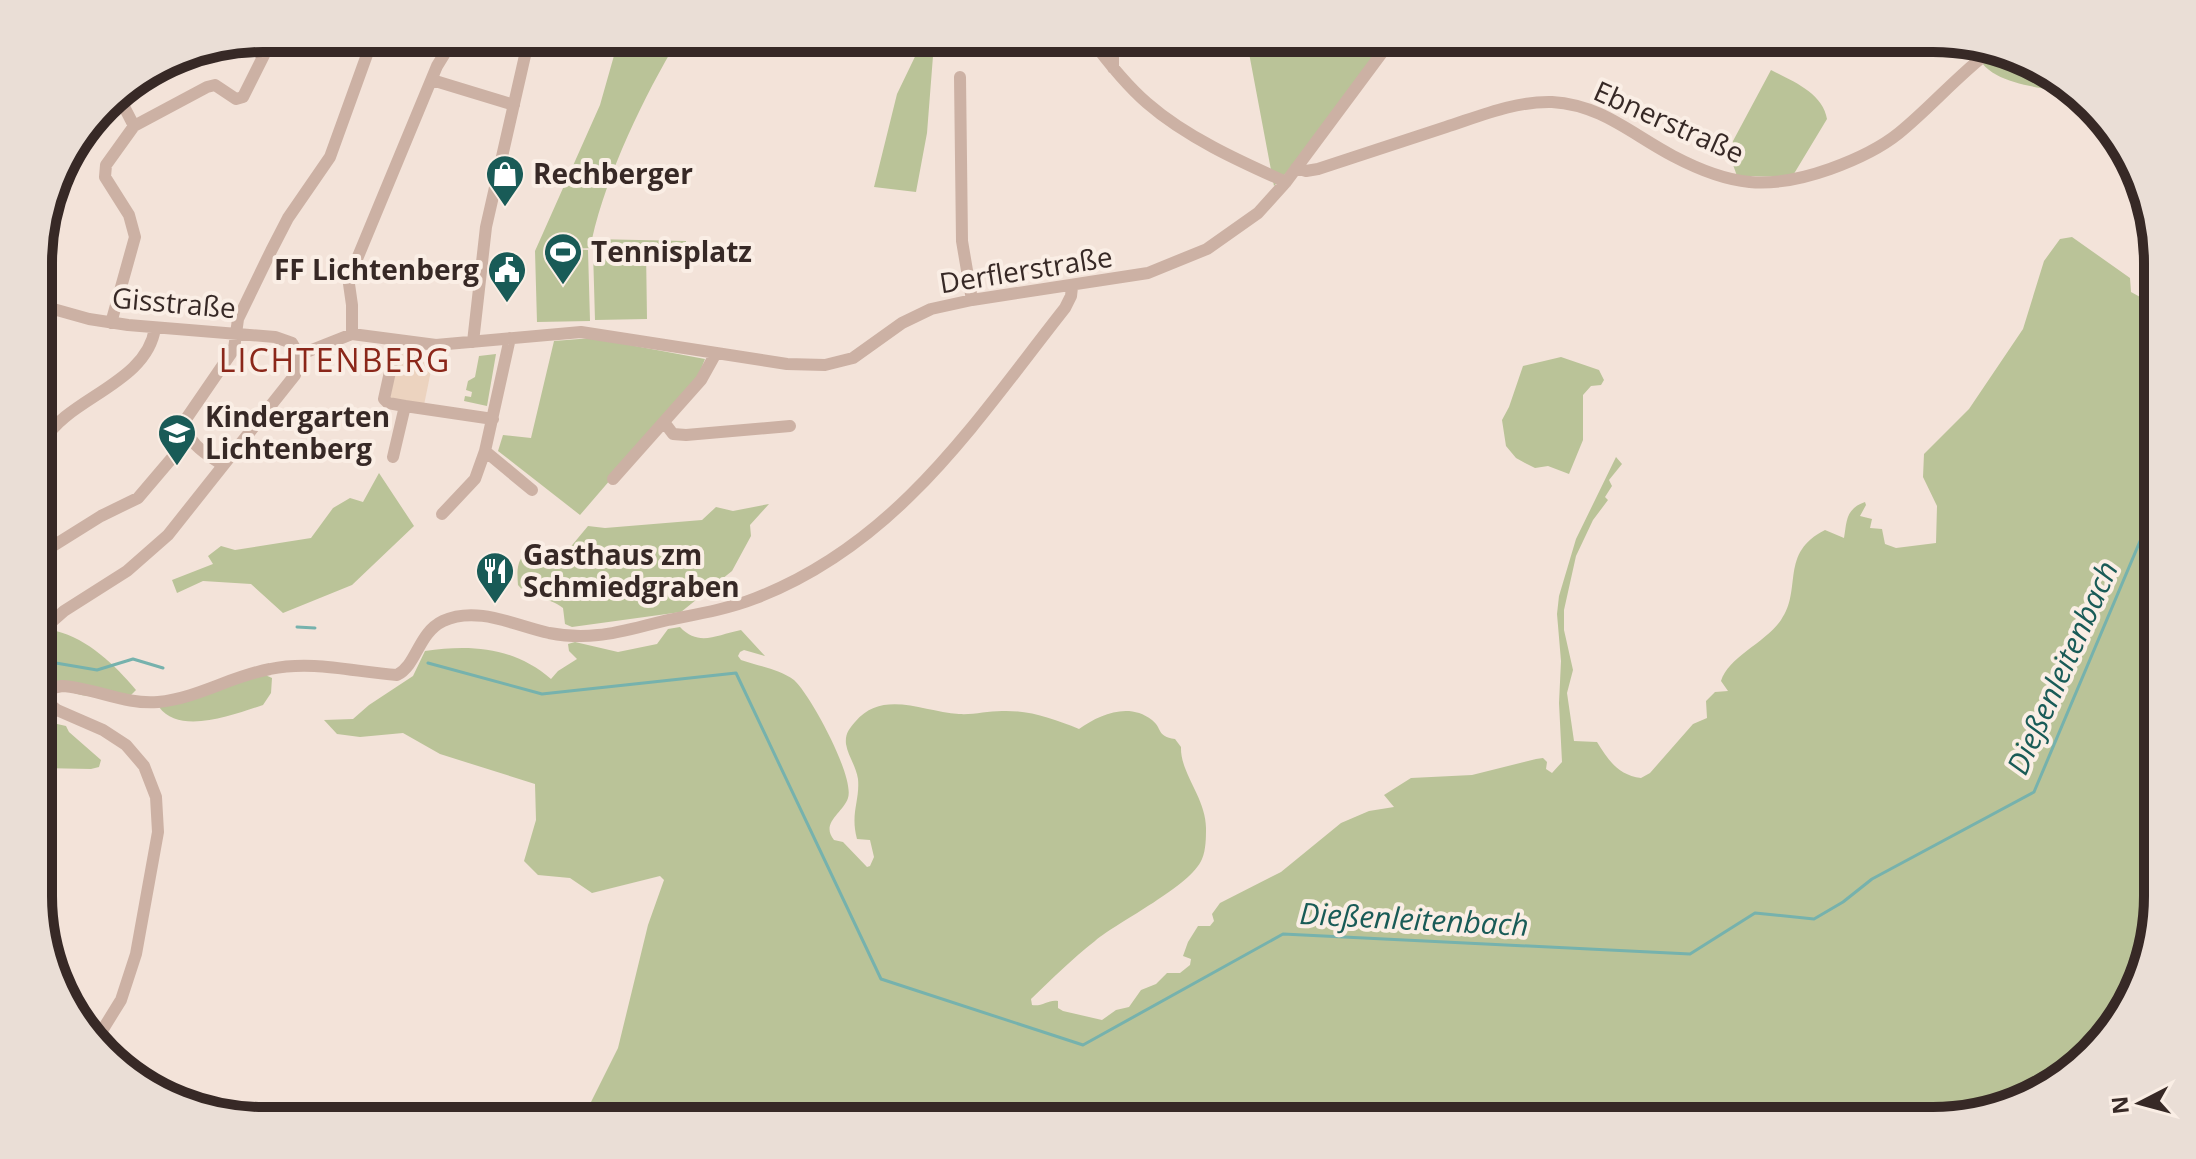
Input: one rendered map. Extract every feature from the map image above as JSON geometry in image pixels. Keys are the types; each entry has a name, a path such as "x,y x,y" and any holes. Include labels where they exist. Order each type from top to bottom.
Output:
{"street":[{"path":"223,465 189,438 185,427 188,415 234,349 241,312 288,218 330,157 368,52"},
{"path":"352,334 349,284 352,271 446,52"},
{"path":"473,342 486,227 526,52"},
{"path":"1101,52 1146,103 1181,128 1286,182"},
{"path":"1113,52 1113,68"},
{"name":"Derflerstraße","path":"299,355 352,334 436,345 590,333 797,365 832,364 859,354 922,312 972,300 1148,273 1198,254 1241,227 1286,182 1383,52"},
{"path":"111,323 135,237 133,222 105,177 105,168 134,126 212,85 240,99 253,81 265,53"},
{"name":"Ebnerstraße","path":"1296,168 1306,171 1318,169 1505,108 1552,102 1603,115 1669,154 1719,177 1754,184 1782,183 1847,163 1878,148 1982,58"},
{"path":"960,77 962,241 972,300"},
{"path":"432,80 514,105"},
{"path":"123,105 134,126"},
{"path":"52,688 62,686 130,701 159,702 193,695 260,671 294,666 331,666 397,675 406,669 429,631 450,619 489,617 552,634 589,636 738,604 781,588 820,568 922,486 947,460 1065,308 1072,287"},
{"name":"Gisstraße","path":"52,308 111,323 285,339 296,347 299,355"},
{"path":"52,431 135,367 155,328"},
{"path":"442,514 475,479 493,419 510,338"},
{"path":"397,340 384,399 388,403 493,419"},
{"path":"613,479 701,380 716,353"},
{"path":"52,620 114,581 181,521 295,375 299,355"},
{"path":"393,457 405,406"},
{"path":"664,422 673,434 686,435 790,426"},
{"path":"53,546 101,516 138,498 189,438"},
{"path":"485,451 532,490"},
{"path":"52,706 103,730 126,745 147,772 158,807 156,848 131,974 121,1000 102,1031"}],"green space":[{"path":"615,52 671,52 628,136 607,188 592,239 686,241 686,248 565,249 588,250 590,321 537,322 535,251 600,105"},
{"path":"917,52 936,52 933,56 927,133 916,192 874,187 897,94"},
{"path":"1377,52 1274,186 1249,53"},
{"path":"1979,57 2001,63 2052,89 2013,82 1988,69"},
{"path":"1771,70 1813,95 1820,102 1827,119 1792,177 1737,176 1731,159 1733,141"},
{"path":"2072,237 2130,278 2131,292 2144,297 2144,896 2142,924 2133,964 2108,1013 2072,1055 2026,1085 2001,1096 1947,1107 588,1107 618,1048 648,925 664,880 660,876 592,893 570,878 538,875 524,861 536,820 535,784 440,754 403,733 360,737 337,734 324,720 353,719 413,676 425,651 459,648 491,650 522,660 551,679 577,659 569,651 568,644 575,642 618,652 657,644 668,629 680,627 701,638 741,630 765,656 744,650 738,656 741,660 775,670 794,680 820,718 838,755 848,787 848,798 831,823 830,834 834,840 843,842 867,867 874,857 870,840 857,839 854,822 858,779 846,740 851,727 866,712 891,704 959,714 1012,711 1041,716 1079,729 1115,712 1143,715 1181,747 1184,766 1205,817 1205,848 1202,859 1184,880 1095,941 1031,999 1032,1005 1058,1001 1058,1008 1063,1011 1102,1020 1116,1010 1129,1007 1141,990 1156,984 1167,973 1180,973 1190,965 1191,959 1183,956 1188,942 1198,926 1210,926 1214,921 1212,914 1220,903 1281,872 1341,823 1369,811 1394,807 1384,795 1411,778 1472,775 1543,758 1547,762 1546,769 1552,773 1562,762 1559,596 1576,539 1616,457 1622,464 1609,480 1612,486 1605,497 1608,500 1593,520 1576,556 1564,610 1564,630 1573,670 1567,693 1574,741 1597,742 1615,766 1633,776 1641,778 1650,773 1693,724 1707,718 1706,701 1715,692 1728,691 1721,681 1725,672 1781,620 1791,596 1797,560 1811,539 1825,530 1844,538 1850,512 1865,502 1860,516 1872,519 1870,528 1882,529 1885,544 1896,548 1936,543 1937,506 1923,477 1924,454 1969,409 2023,329 2044,261 2060,239"},
{"name":"Tennisplatz","path":"646,249 647,319 595,320 593,250"},
{"path":"592,338 705,359 697,379 580,515 498,451 503,435 531,438 554,341"},
{"path":"496,354 487,406 464,401 465,396 471,397 472,392 466,390 468,381 475,377 479,356"},
{"path":"1561,357 1599,370 1604,380 1601,385 1591,386 1583,395 1583,440 1569,474 1548,466 1535,468 1516,458 1506,446 1502,420 1523,366"},
{"path":"379,473 414,526 352,585 283,613 251,584 203,581 177,593 172,580 213,564 208,556 221,546 235,550 311,538 333,508 350,498 363,502"},
{"path":"769,504 750,525 751,536 732,571 681,612 572,627 565,624 563,608 528,593 518,585 519,564 524,555 544,551 563,556 588,526 605,528 702,520 716,507 733,511"},
{"path":"56,631 79,640 100,654 136,690 131,695 94,697 72,692 52,682 52,638"},
{"path":"263,674 272,678 271,693 263,705 238,713 208,720 180,720 168,716 159,707"},
{"path":"52,723 66,726 101,760 99,767 52,768"}],"shaded area":[{"path":"399,350 434,356 424,405 390,399"}],"waterway":[{"name":"Dießenleitenbach","path":"428,663 542,694 736,673 881,979 1083,1045 1283,934 1690,954 1755,913 1814,919 1843,902 1872,879 2034,792 2144,532"},
{"name":"Dießenleitenbach","path":"297,627 315,628"},
{"name":"Dießenleitenbach","path":"52,662 97,670 133,659 163,668"}],"place":[{"name":"Rechberger","path":"505,208"},
{"name":"Tennisplatz","path":"563,286"},
{"name":"FF Lichtenberg","path":"507,304"},
{"name":"Kindergarten Lichtenberg","path":"177,467"},
{"name":"Gasthaus zm Schmiedgraben","path":"495,605"}],"district":[{"name":"LICHTENBERG","path":"335,361"}]}
